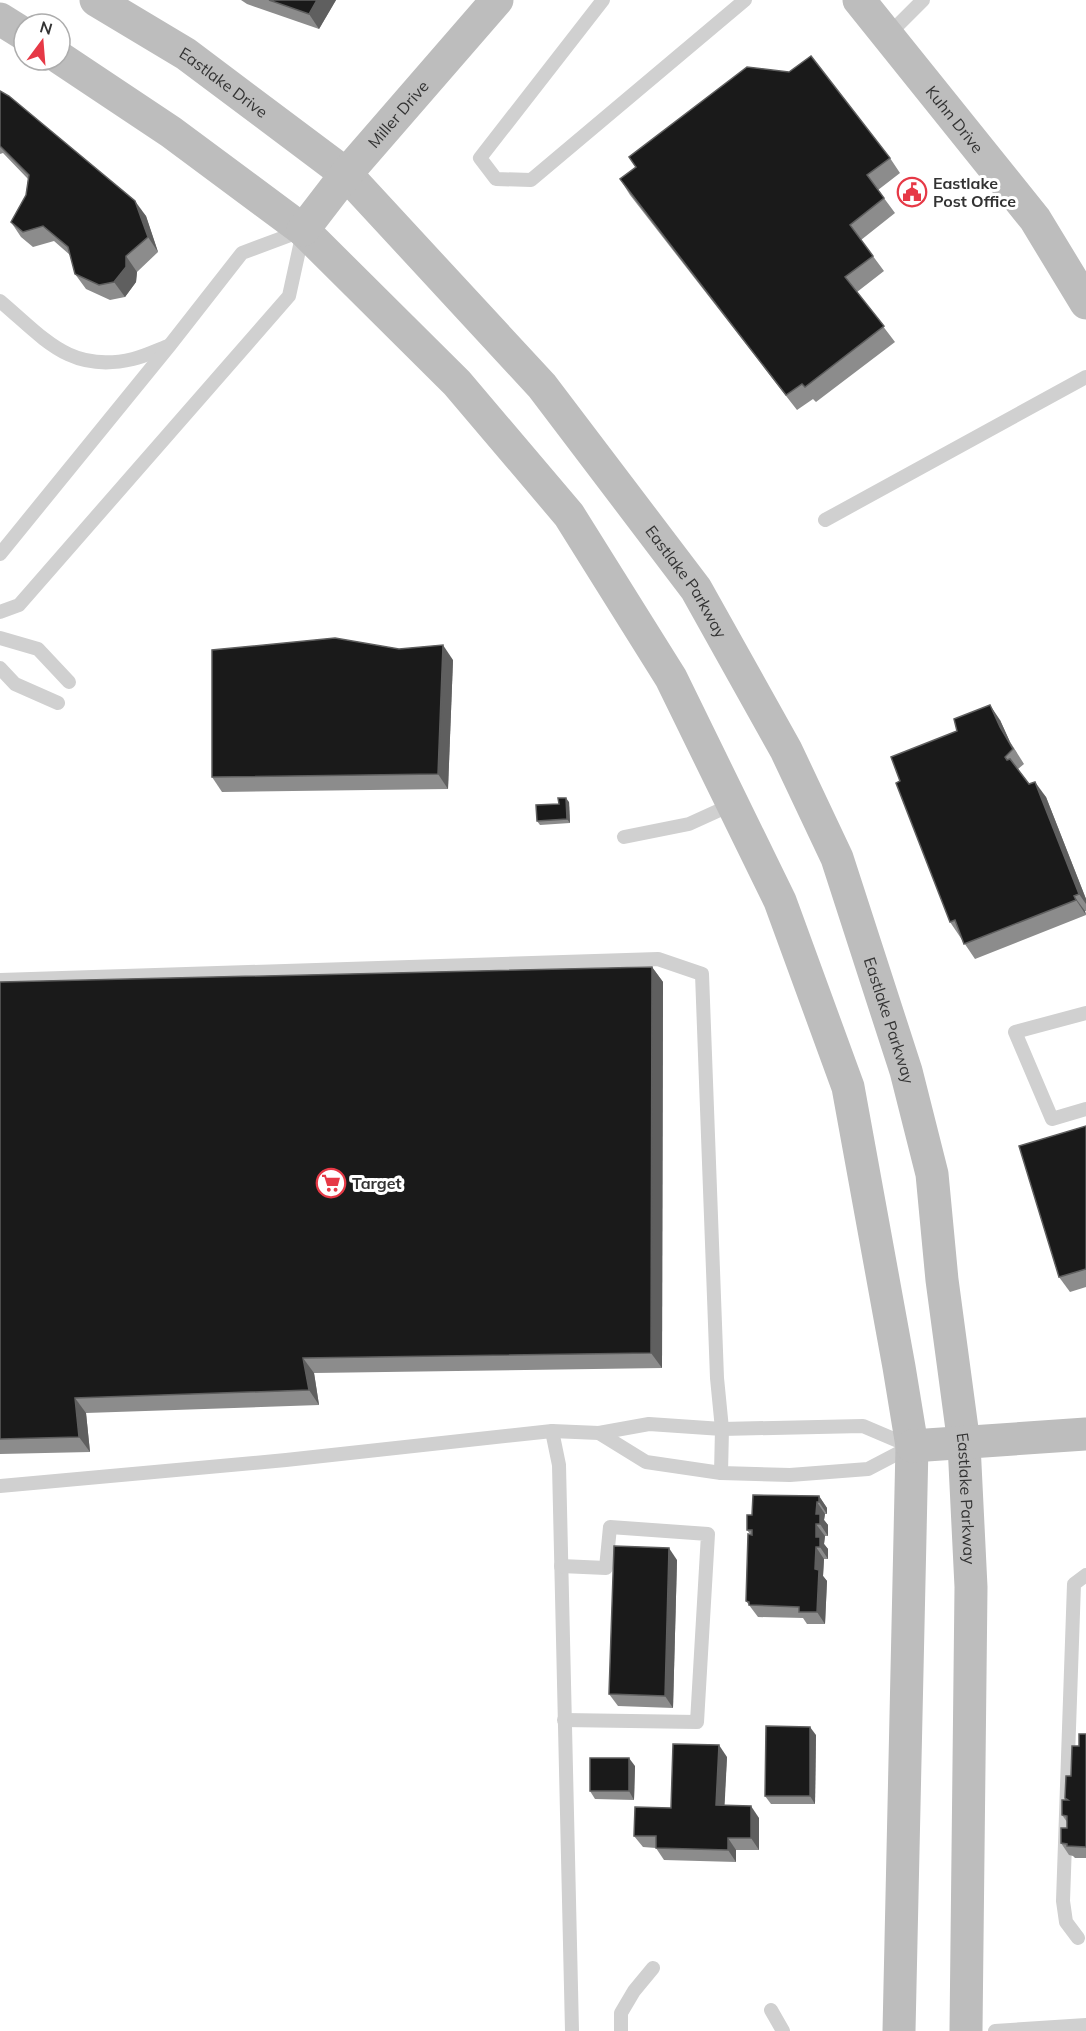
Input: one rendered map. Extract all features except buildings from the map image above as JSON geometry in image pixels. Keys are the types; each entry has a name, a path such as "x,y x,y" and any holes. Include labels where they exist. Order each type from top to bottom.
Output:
{"main road":[{"name":"Eastlake Drive","path":"96,0 186,54 346,174"},
{"name":"Miller Drive","path":"303,230 346,174 497,0"},
{"name":"Kuhn Drive","path":"860,0 1035,219 1086,303"},
{"path":"72,66 171,132 303,230 457,383 569,515 670,678 780,901 848,1087 912,1446 899,2031"},
{"name":"Eastlake Parkway","path":"346,174 542,386 696,589 786,750 837,858 906,1071 932,1174 942,1280 964,1444 971,1587 966,2031"},
{"path":"912,1446 1086,1434"}],"lane":[{"path":"603,0 480,158 496,179 531,180 745,0"},
{"path":"888,34 923,0"},
{"path":"0,554 242,253 303,230"},
{"path":"0,612 19,605 289,296 303,230"},
{"path":"0,301 57,349 80,360 106,363 134,358 170,345"},
{"path":"825,520 1086,378"},
{"path":"0,638 38,648 69,682"},
{"path":"0,668 15,684 58,703"},
{"path":"624,837 689,824 733,804"},
{"path":"0,980 658,960 702,974 717,1377 722,1429 721,1473"},
{"path":"1086,1013 1015,1032 1052,1119 1086,1109"},
{"path":"0,1486 286,1460 552,1431 599,1433 649,1424 722,1429 863,1426 912,1446"},
{"path":"552,1431 560,1465 572,2031"},
{"path":"599,1433 646,1462 721,1473 790,1474 868,1469 912,1446"},
{"path":"561,1566 606,1568 610,1527 708,1534 696,1722 564,1720"},
{"path":"1078,1938 1066,1922 1063,1900 1074,1584 1086,1575"},
{"path":"621,2031 621,2013 634,1991 653,1968"},
{"path":"771,2010 783,2031"},
{"path":"995,2031 1086,2025"}],"place":[{"name":"Eastlake Post Office","path":"912,192"},
{"name":"Target","path":"331,1183"}]}
